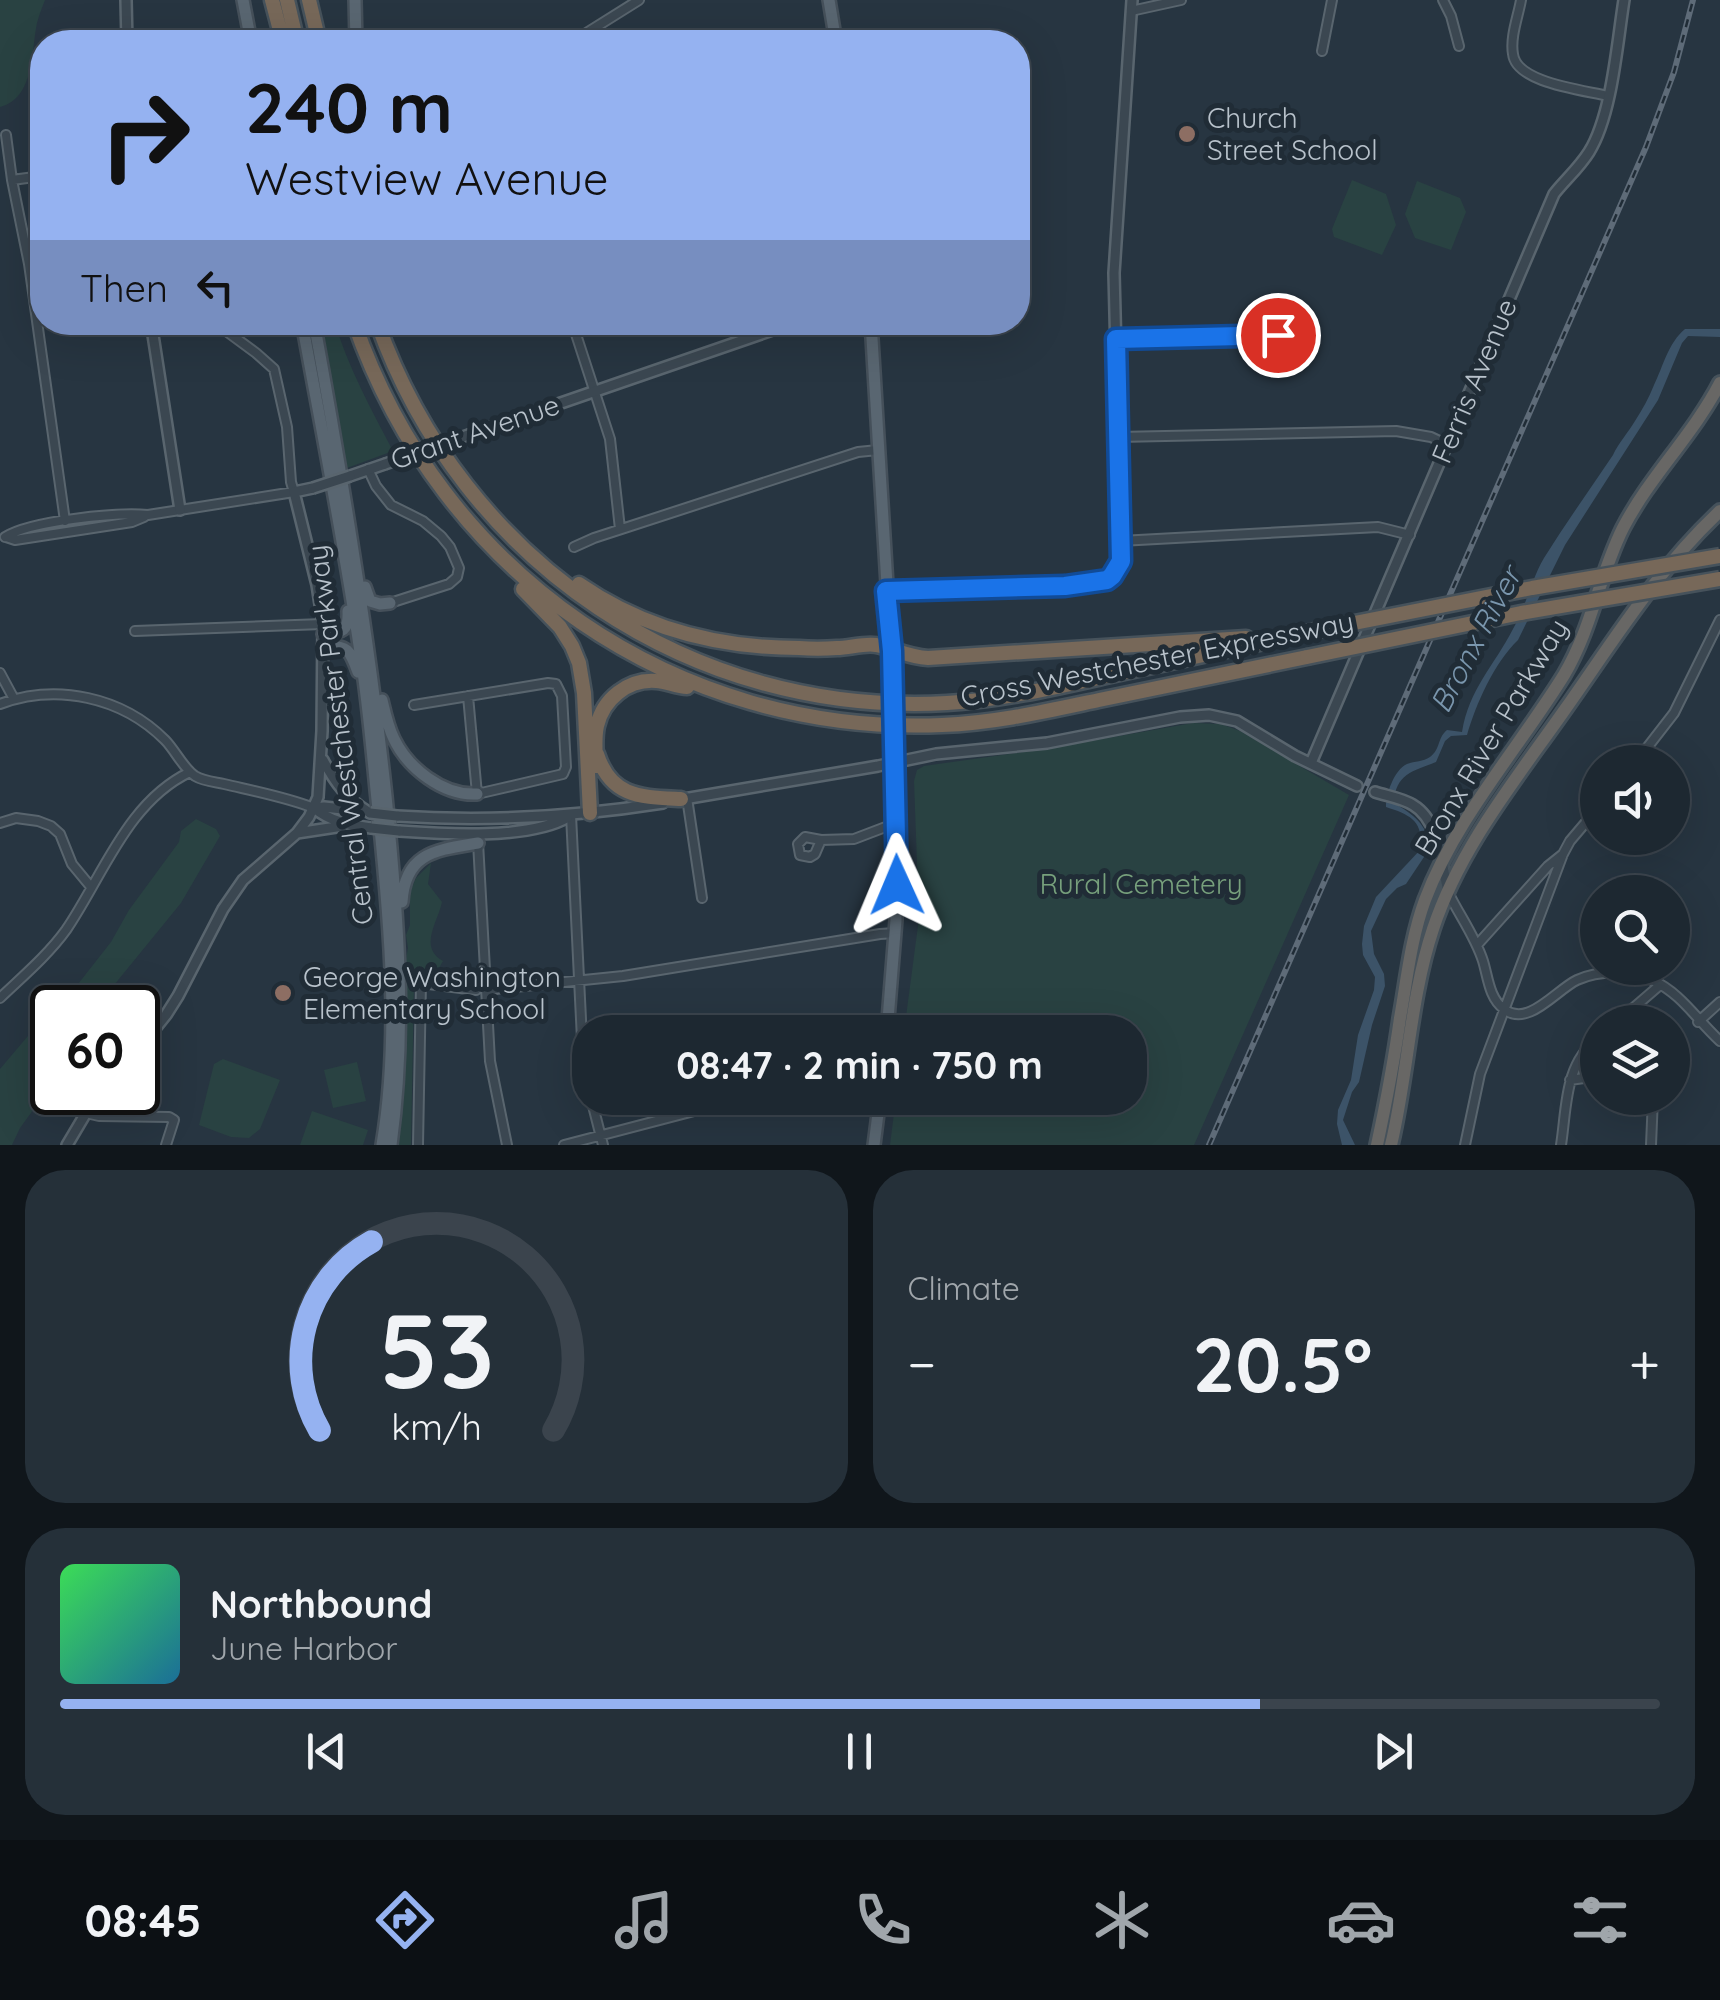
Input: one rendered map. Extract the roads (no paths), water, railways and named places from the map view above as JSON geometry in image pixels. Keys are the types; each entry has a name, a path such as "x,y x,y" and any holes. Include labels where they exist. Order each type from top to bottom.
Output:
{"highway":[{"path":"272,0 279,30"},
{"path":"287,0 294,30"},
{"path":"310,0 316,30"},
{"name":"Cross Westchester Expressway","path":"359,335 383,393 419,458 456,508 516,572 564,611 654,666 768,707 826,719 945,725 1019,716 1521,614 1720,579"},
{"name":"Cross Westchester Expressway","path":"382,335 423,423 463,482 502,527 577,594 651,640 730,674 786,690 844,700 915,704 987,700 1313,631 1720,556"},
{"name":"Bronx River Parkway","path":"1377,1145 1414,940 1426,896 1488,788 1571,662 1588,626 1612,552 1633,511 1720,383"},
{"name":"Bronx River Parkway","path":"1391,1145 1425,957 1448,891 1493,812 1640,600 1675,557 1720,512"},
{"path":"502,527 598,597 683,634 752,647 833,649 874,645 928,658 1313,631"},
{"path":"516,572 521,587 560,627 579,663 594,812"},
{"path":"594,812 595,743 603,709 621,690 646,681 683,688 697,684"},
{"path":"595,743 603,769 620,788 638,796 684,799"}],"main road":[{"path":"243,0 249,30"},
{"path":"355,0 356,30"},
{"path":"829,0 834,30"},
{"name":"Central Westchester Parkway","path":"305,335 369,650 394,868 399,1074 391,1145"},
{"name":"Central Westchester Parkway","path":"316,335 347,539 386,888 391,1040 382,1145"},
{"path":"871,335 892,651 895,763 895,934 888,1015"},
{"path":"347,539 368,598 376,603 390,603"},
{"path":"323,635 345,629 349,622 347,539"},
{"path":"369,650 372,616 390,603"},
{"path":"323,635 345,648 364,682"},
{"path":"374,691 382,701 394,738 418,770 439,785 477,794"},
{"path":"398,951 403,889 409,872 429,853 478,838"},
{"path":"874,1145 878,1115"}],"street":[{"path":"126,0 127,30"},
{"path":"591,30 639,0"},
{"path":"886,591 1101,583 1119,566 1115,260 1131,6 1181,0"},
{"path":"1322,51 1332,0"},
{"path":"1443,0 1459,46"},
{"path":"1521,0 1513,57 1522,72 1608,96"},
{"name":"Ferris Avenue","path":"1311,763 1554,194 1589,152 1608,96 1624,0"},
{"path":"6,135 30,271"},
{"path":"12,180 30,178"},
{"path":"39,335 65,521"},
{"path":"153,335 180,510"},
{"path":"160,1022 242,880 297,833 314,808 320,788 323,635 317,586 290,482 287,427 274,370 232,335"},
{"path":"576,335 610,439 620,529"},
{"name":"Grant Avenue","path":"2,536 15,540 132,522 148,515 312,488 758,335"},
{"path":"1116,339 1278,335"},
{"path":"1118,437 1396,431 1431,437 1448,445"},
{"path":"574,547 858,452 878,450"},
{"path":"368,469 390,505 423,521 441,536 458,568 457,577 448,584 390,603"},
{"name":"Grant Avenue","path":"2,536 14,530 65,521 130,513 148,515"},
{"path":"1120,541 1378,527 1410,535"},
{"path":"1649,745 1674,714 1720,620"},
{"path":"136,631 299,623 323,635"},
{"path":"0,674 14,699"},
{"path":"414,705 556,684 562,696 566,767 563,774 477,794"},
{"path":"0,704 44,694 84,696 109,704 150,727 190,772 202,779 314,808 348,825 478,838 560,822 570,816"},
{"path":"468,696 477,794 481,990 507,1145"},
{"path":"314,808 478,820 570,816 936,754 1048,743 1209,715 1237,721 1357,786"},
{"path":"321,755 345,794 370,813"},
{"path":"0,998 64,932 148,801 164,786 190,772"},
{"path":"1379,794 1416,807 1424,816 1437,842 1448,891 1476,945 1495,1000 1505,1010 1528,1013 1580,981"},
{"path":"684,799 702,898"},
{"path":"570,816 580,1015"},
{"path":"0,823 16,818 51,826 60,834 72,864 91,887"},
{"path":"820,840 854,839 896,823"},
{"path":"297,833 348,825"},
{"path":"1466,1145 1480,1074 1563,854 1580,829"},
{"path":"872,832 897,846"},
{"path":"1476,945 1563,854"},
{"path":"418,1145 422,983 481,990 578,982 895,934"},
{"path":"1637,1005 1660,985 1678,997 1720,1041"},
{"path":"1698,1022 1720,1002"},
{"path":"1561,1145 1570,1080 1580,1058"},
{"path":"1570,1080 1580,1079"},
{"path":"67,1145 85,1115"},
{"path":"95,1115 169,1117 174,1120 166,1145"},
{"path":"596,1115 602,1140"},
{"path":"564,1145 602,1140 687,1115"},
{"path":"1652,1145 1653,1115"}],"water":[{"path":"1685,329 1720,329 1720,337 1688,336 1682,343 1658,400 1565,545 1518,640 1494,672 1467,735 1451,736 1436,762 1407,775 1395,793 1394,803 1418,821 1430,848 1406,884 1386,899 1371,931 1385,986 1359,1082 1343,1120 1355,1145 1342,1145 1338,1110 1351,1080 1358,1035 1374,990 1375,977 1363,955 1364,926 1376,897 1421,849 1420,832 1414,821 1386,807 1392,783 1402,767 1433,754 1447,730 1462,732 1476,690 1518,621 1544,558 1638,417 1670,348"}],"railway":[{"path":"1209,1145 1646,147 1674,72 1693,0"}],"place":[{"name":"Church Street School","path":"1187,134"},
{"name":"George Washington Elementary School","path":"283,993"}],"water label":[{"name":"Bronx River","path":"1476,640"}],"park label":[{"name":"Rural Cemetery","path":"1141,884"}]}
